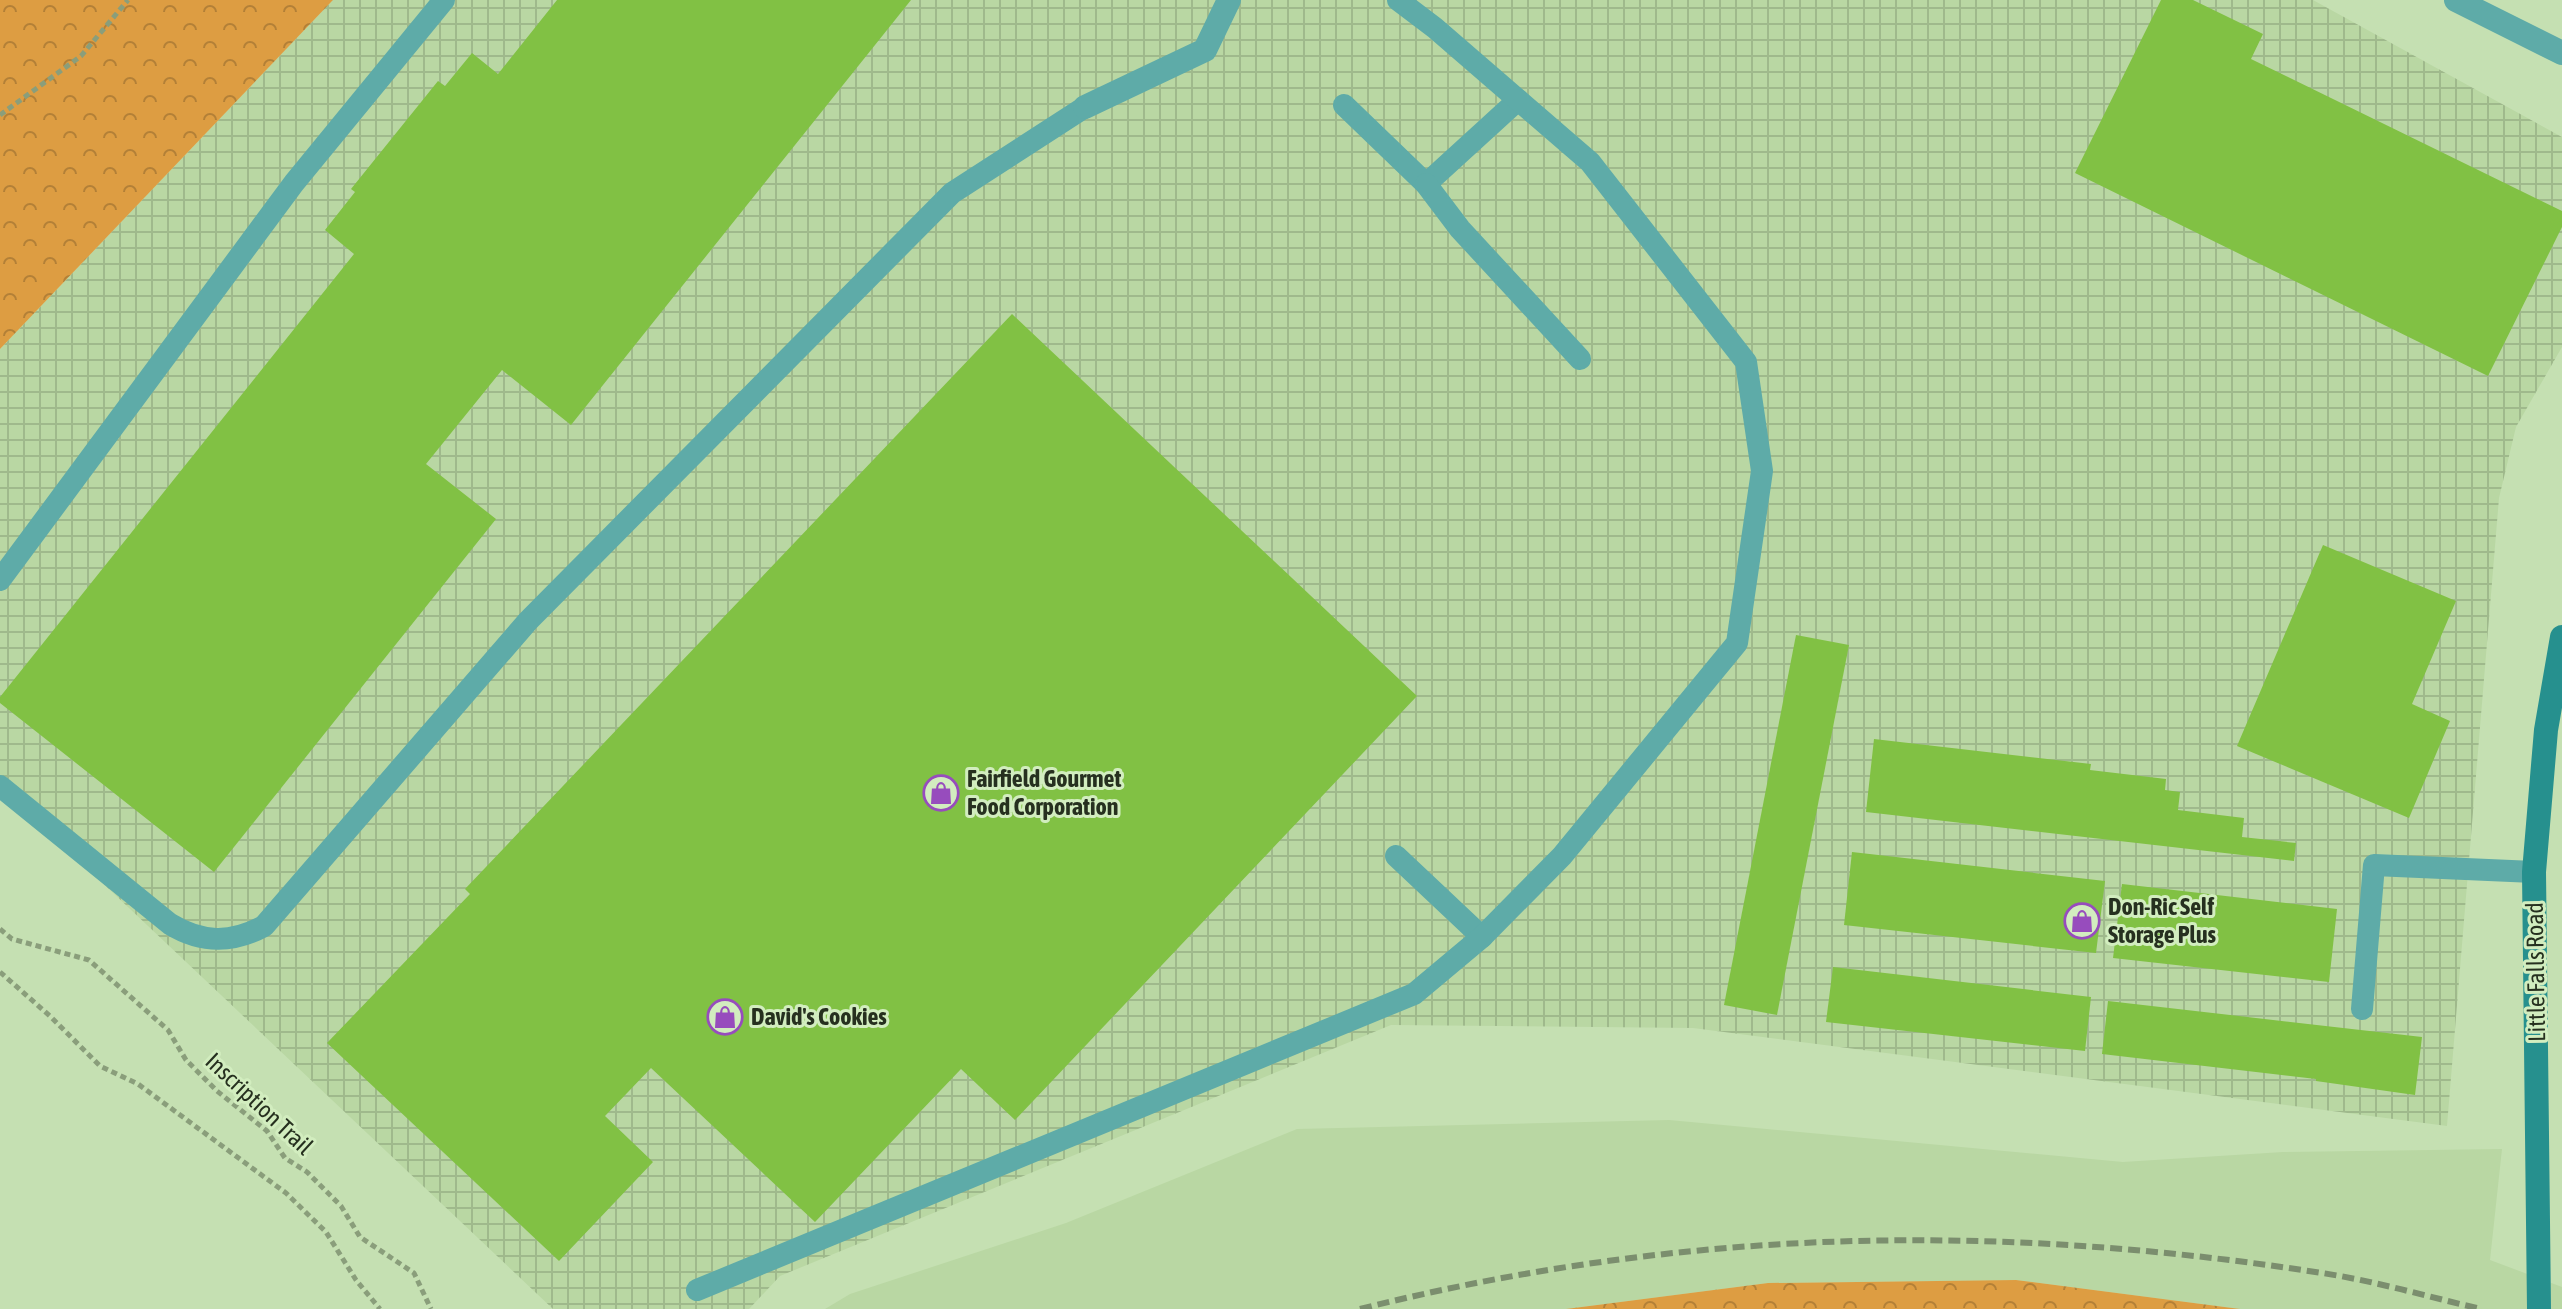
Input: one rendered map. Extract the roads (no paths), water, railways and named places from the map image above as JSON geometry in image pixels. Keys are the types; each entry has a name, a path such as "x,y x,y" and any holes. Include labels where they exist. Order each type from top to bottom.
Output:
{"street":[{"path":"1085,107 1205,50 1229,0"},
{"path":"2456,0 2562,53"},
{"name":"Little Falls Road","path":"2539,1309 2534,872 2546,730 2562,637"}],"lane":[{"path":"0,580 294,183 444,0"},
{"path":"697,1290 1414,994 1482,937 1562,856 1737,643 1762,471 1746,362 1590,162 1435,28 1398,0"},
{"path":"1426,184 1518,100"},
{"path":"1344,105 1426,184 1460,229 1580,359"},
{"path":"0,786 184,933 225,940 250,934 264,926 528,621 952,193 1085,107"},
{"path":"1396,856 1482,937"},
{"path":"2362,1009 2374,865 2534,872"}],"railway":[{"path":"1360,1309 1481,1282 1600,1262 1720,1249 1839,1242 1959,1241 2079,1246 2200,1257 2342,1276 2481,1309"}],"place":[{"name":"Fairfield Gourmet Food Corporation","path":"941,793"},
{"name":"Don-Ric Self Storage Plus","path":"2082,921"},
{"name":"David's Cookies","path":"725,1017"}]}
